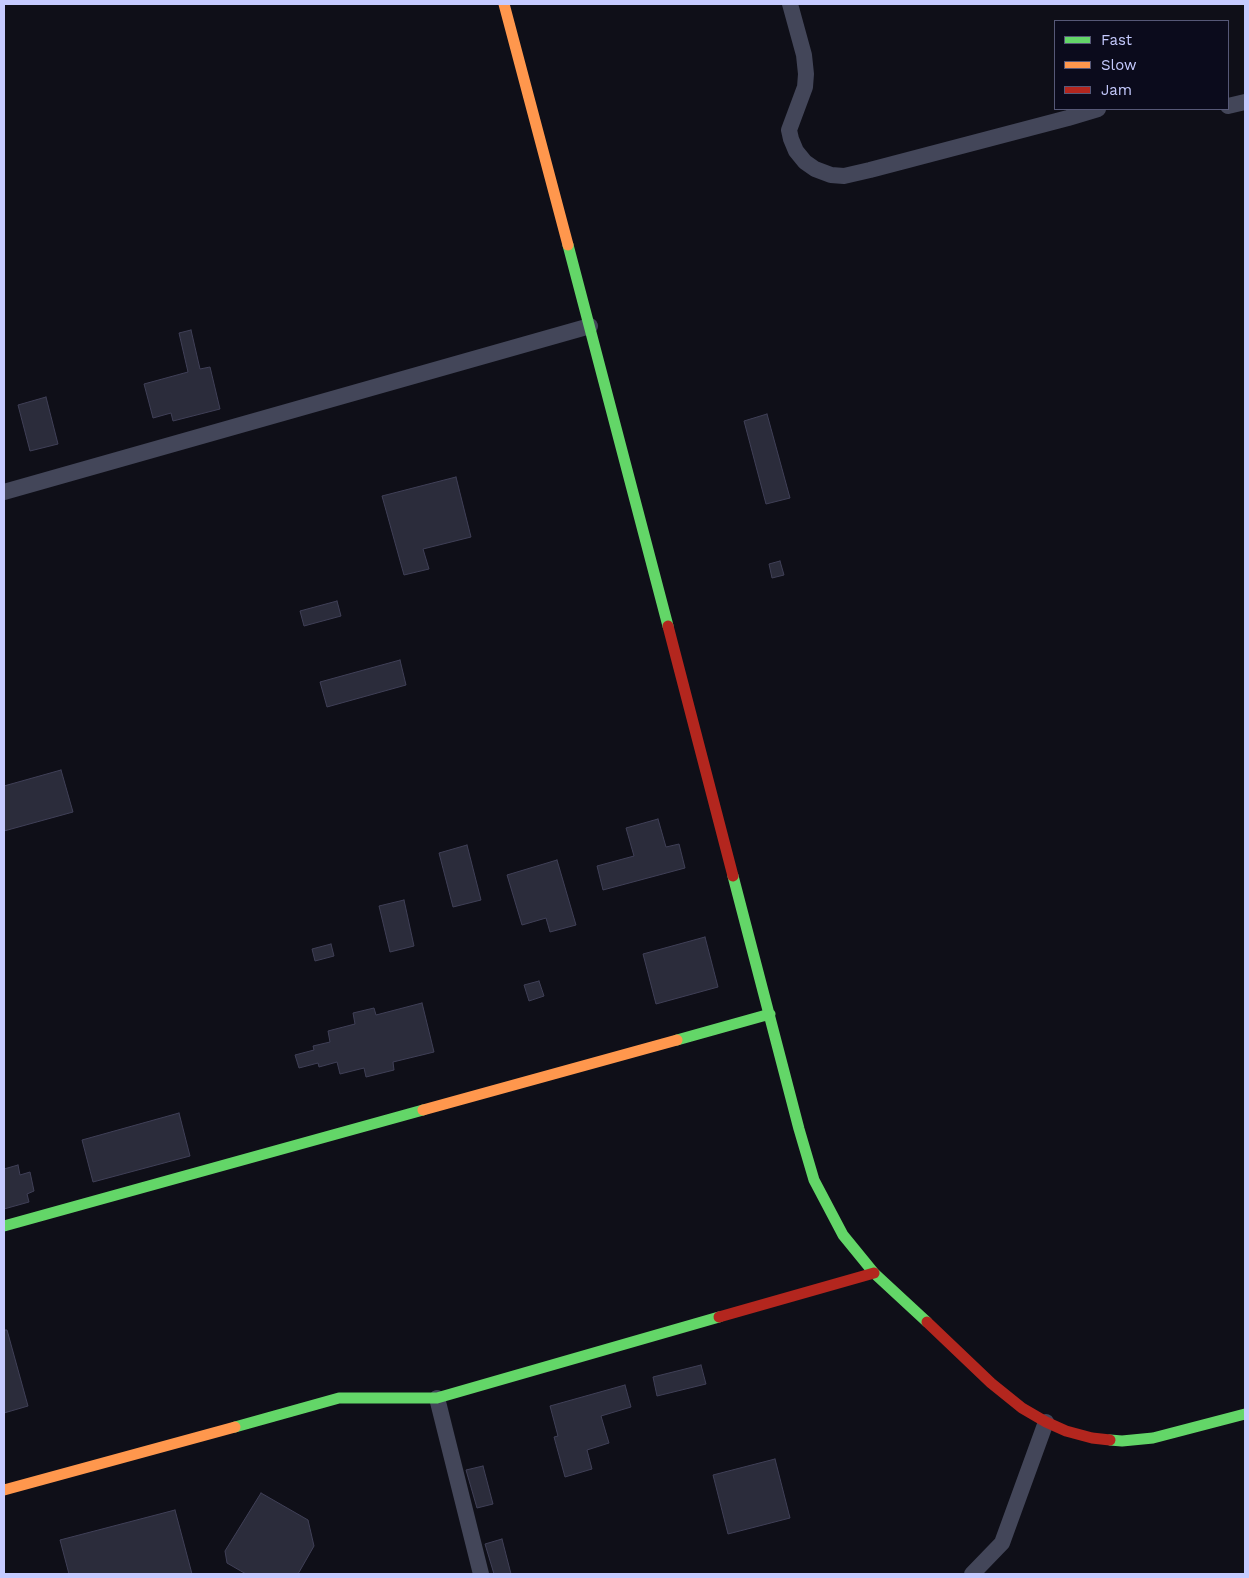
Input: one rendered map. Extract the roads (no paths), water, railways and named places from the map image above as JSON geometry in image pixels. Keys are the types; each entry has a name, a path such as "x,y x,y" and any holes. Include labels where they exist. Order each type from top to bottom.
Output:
{"street":[{"path":"504,4 814,1180 830,1213 843,1235 874,1273 991,1383 1022,1408 1046,1422 1066,1431 1092,1438 1122,1441 1153,1438 1245,1414"},
{"path":"790,4 804,55 806,74 805,87 789,130 790,139 796,151 806,162 815,169 831,175 844,176 870,170 1094,110"},
{"path":"1229,106 1245,102"},
{"path":"4,492 590,326"},
{"path":"4,1226 770,1014"},
{"path":"4,1490 340,1398 437,1398 874,1273"},
{"path":"437,1398 481,1574"},
{"path":"972,1574 1002,1543 1046,1422"}]}
